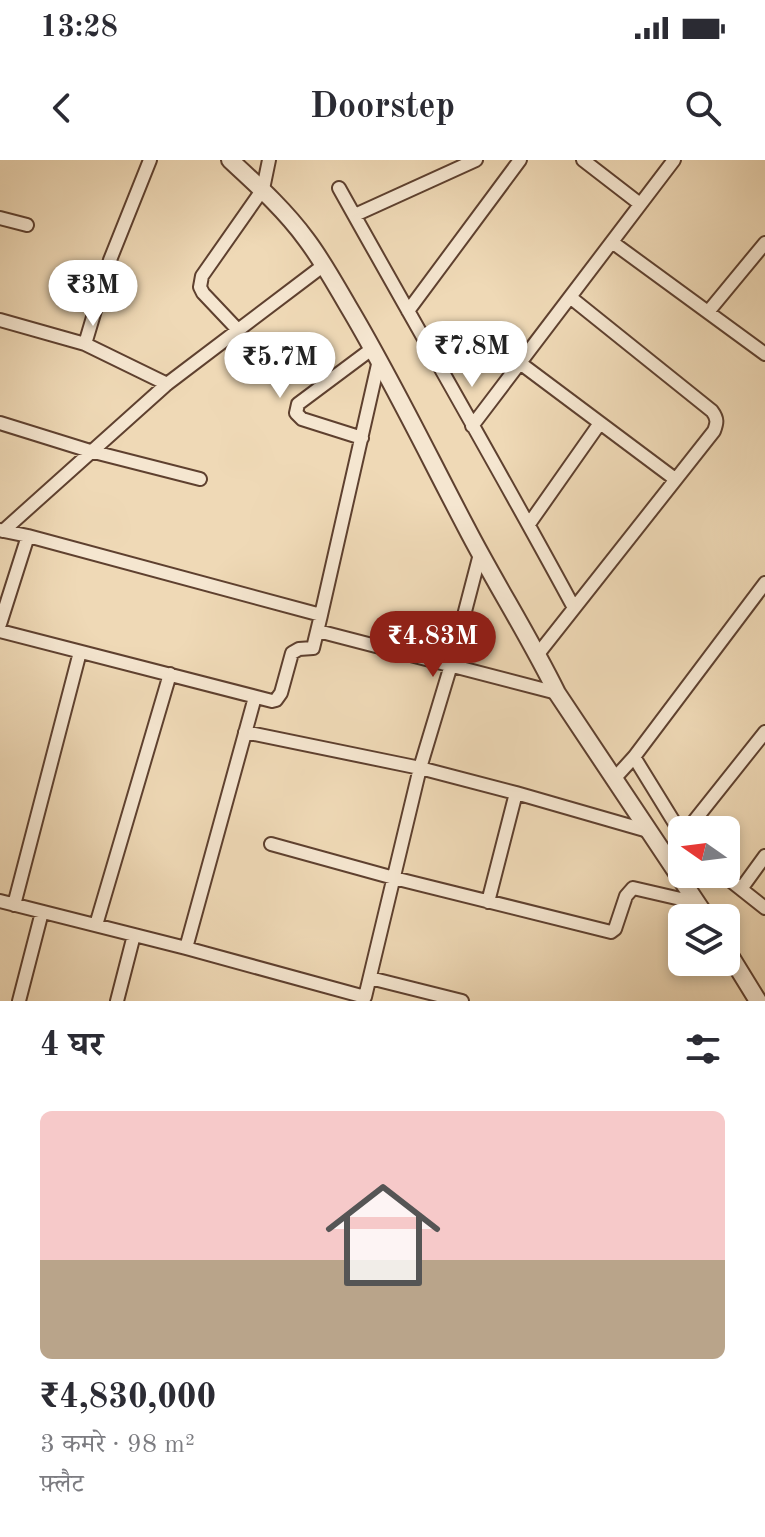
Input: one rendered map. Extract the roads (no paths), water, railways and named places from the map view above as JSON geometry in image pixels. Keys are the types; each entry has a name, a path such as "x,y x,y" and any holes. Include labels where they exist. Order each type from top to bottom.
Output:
{"street":[{"path":"85,344 110,260 150,160"},
{"path":"230,160 263,189 324,265 376,354 480,554 557,693 698,903"},
{"path":"238,330 203,293 200,282 263,189 269,160"},
{"path":"355,215 476,160"},
{"path":"408,311 520,160"},
{"path":"583,160 640,204"},
{"path":"472,426 674,160"},
{"path":"339,188 574,608"},
{"path":"0,218 27,225"},
{"path":"612,242 765,354"},
{"path":"708,312 765,243"},
{"path":"2,530 167,384 324,265"},
{"path":"538,654 717,424 712,411 570,297"},
{"path":"0,320 85,344 167,384"},
{"path":"362,438 302,419 296,408 376,354"},
{"path":"0,631 255,697 272,701 279,697 292,653 313,648 318,631 362,438 376,354"},
{"path":"520,363 675,479"},
{"path":"0,423 90,451 200,479"},
{"path":"529,524 600,423"},
{"path":"2,530 321,615"},
{"path":"0,624 28,536"},
{"path":"0,901 186,948 364,999 420,768 480,554"},
{"path":"614,779 634,757 765,583"},
{"path":"318,631 557,693"},
{"path":"14,905 80,652"},
{"path":"96,925 170,674"},
{"path":"186,948 255,697"},
{"path":"245,732 420,768 648,831"},
{"path":"698,816 765,732"},
{"path":"634,757 670,816"},
{"path":"488,902 516,793"},
{"path":"271,844 611,932 618,925 626,896 633,888 698,903"},
{"path":"765,856 741,889 765,908"},
{"path":"19,1001 42,912"},
{"path":"117,1001 134,935"},
{"path":"740,972 758,1001"},
{"path":"370,978 462,1001"}]}
